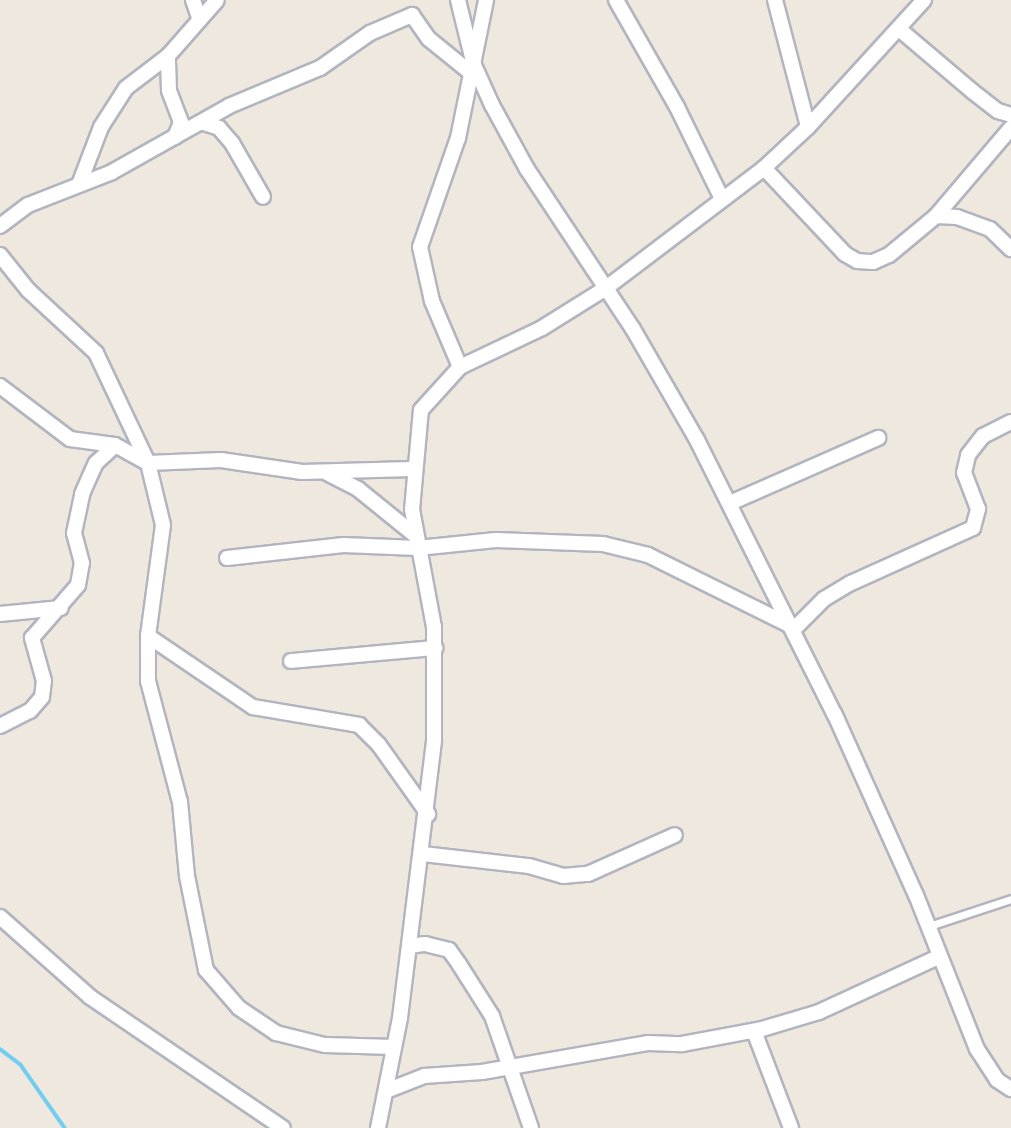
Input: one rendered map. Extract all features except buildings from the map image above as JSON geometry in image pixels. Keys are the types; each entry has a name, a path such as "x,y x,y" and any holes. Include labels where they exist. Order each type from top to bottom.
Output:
{"street":[{"path":"193,0 199,17"},
{"path":"80,182 101,127 126,88 168,55 199,17 217,0"},
{"path":"458,0 473,69 527,169 633,329 730,503 794,628 928,926 983,1062 1011,1089"},
{"path":"460,367 429,291 420,247 458,138 486,0"},
{"path":"616,0 677,107 722,199"},
{"path":"775,0 808,127"},
{"path":"379,1128 410,946 435,740 435,648 417,542 412,469 421,410 460,367 542,328 606,288 764,168 808,127 925,0"},
{"path":"0,226 29,205 80,182 112,172 204,123 229,106 320,68 370,33 412,15 429,39 473,69"},
{"path":"900,29 998,111 1011,114"},
{"path":"168,55 169,90 181,122 175,137"},
{"path":"204,123 219,128 232,143 263,197"},
{"path":"764,168 845,254 857,261 873,262 889,255 936,216 1011,128"},
{"path":"936,216 957,217 990,229 1011,249"},
{"path":"0,255 29,290 96,353 148,463 163,525 163,550 148,636 151,702 180,802 187,876 206,970 239,1008 276,1033 325,1045 394,1047"},
{"path":"0,386 70,439 115,444 148,463 221,460 272,471 326,473 412,469"},
{"path":"794,628 824,599 851,583 973,528 978,509 964,473 968,455 983,436 1011,422"},
{"path":"730,503 878,438"},
{"path":"0,726 30,711 43,697 44,681 32,638 36,628 61,608 78,585 82,564 74,533 82,494 96,463 115,444"},
{"path":"326,473 358,489 417,542"},
{"path":"227,558 343,545 496,540 624,548 648,555 794,628"},
{"path":"0,614 61,608"},
{"path":"148,636 254,707 359,725 379,745 428,814"},
{"path":"290,661 435,648"},
{"path":"422,853 529,866 563,876 588,874 675,835"},
{"path":"0,917 90,997 283,1128"},
{"path":"410,946 425,944 449,950 492,1016 531,1128"},
{"path":"386,1091 424,1076 754,1031 819,1012 940,956"},
{"path":"754,1031 791,1128"}],"lane":[{"path":"928,926 946,924 1011,898"}],"waterway":[{"path":"0,1049 21,1065 65,1128"}]}
